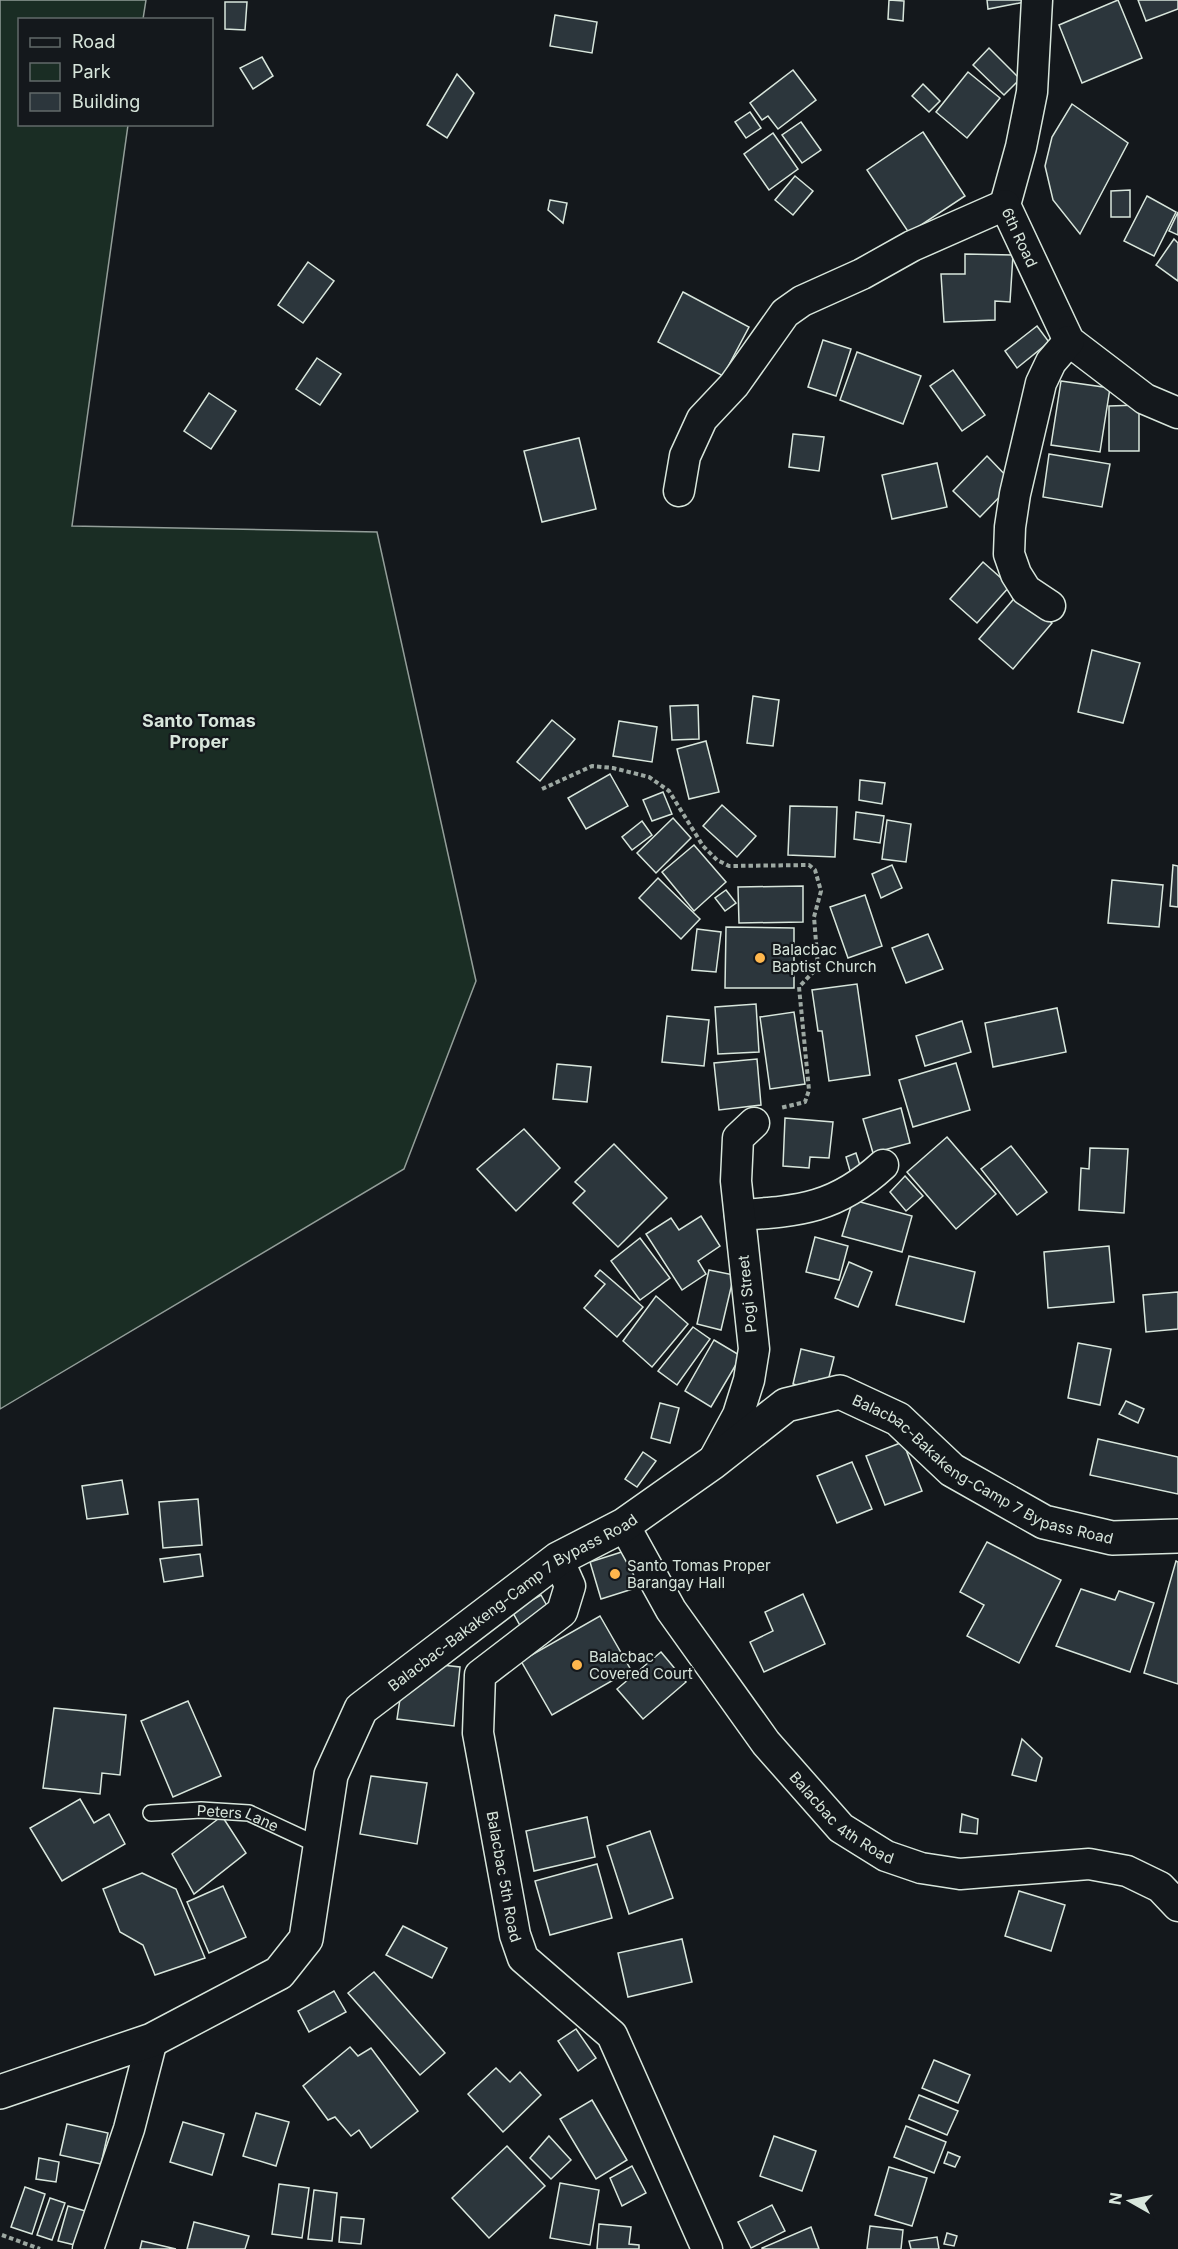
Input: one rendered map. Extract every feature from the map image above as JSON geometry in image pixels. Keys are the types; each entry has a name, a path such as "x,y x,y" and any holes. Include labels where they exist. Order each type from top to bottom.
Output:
{"main road":[{"name":"Balacbac-Bakakeng-Camp 7 Bypass Road","path":"0,2092 152,2040 279,1973 306,1939 331,1775 361,1709 558,1559 624,1525 712,1463 786,1405 840,1392 898,1419 952,1470 1044,1522 1112,1538 1178,1536"}],"street":[{"name":"6th Road","path":"1037,0 1032,92 1022,147 1005,205 1069,341 1144,399 1178,412"},
{"path":"679,491 685,456 702,419 734,385 786,314 802,301 862,274 912,246 1005,205"},
{"path":"1050,606 1026,590 1016,574 1009,555 1010,527 1038,392 1051,362 1069,341"},
{"name":"Pogi Street","path":"712,1463 738,1415 749,1380 754,1349 736,1181 738,1138 754,1123"},
{"path":"740,1215 782,1212 827,1204 869,1178 884,1165"},
{"name":"Balacbac 4th Road","path":"624,1525 671,1610 765,1743 841,1828 886,1856 921,1868 960,1874 1089,1864 1127,1871 1160,1887 1178,1906"},
{"name":"Balacbac 5th Road","path":"558,1559 570,1586 562,1612 480,1675 478,1733 515,1935 523,1958 612,2035 707,2249"},
{"path":"88,2249 129,2130 152,2040"}],"lane":[{"name":"Peters Lane","path":"151,1813 201,1810 249,1813 320,1846"}],"path":[{"path":"542,789 592,766 613,768 649,777 669,791 703,846 717,860 729,866 809,866 815,870 821,891 814,917 819,967 799,987 809,1090 805,1102 780,1108 754,1123"},
{"path":"2,2235 40,2249"}],"green space":[{"path":"0,0 146,0 143,18 18,18 18,126 128,126 72,526 377,532 476,981 404,1169 0,1409"}],"building":[{"path":"889,0 904,1 903,21 888,19"},
{"path":"987,0 1024,0 1025,2 988,9"},
{"path":"1118,0 1142,58 1082,83 1059,25"},
{"path":"1138,0 1178,0 1178,9 1146,21"},
{"path":"225,2 247,2 245,30 225,29"},
{"path":"555,15 597,22 592,53 550,46"},
{"path":"989,48 1020,79 1004,95 973,65"},
{"path":"262,57 273,76 253,89 240,68"},
{"path":"793,70 816,100 778,129 768,116 762,120 750,103"},
{"path":"968,72 1000,98 967,138 936,112"},
{"path":"457,74 474,93 447,138 427,125"},
{"path":"923,84 940,101 929,112 912,96"},
{"path":"1072,104 1128,143 1080,234 1053,200 1045,166 1052,137"},
{"path":"750,112 761,128 746,138 735,122"},
{"path":"801,122 821,150 802,163 782,135"},
{"path":"923,132 965,196 909,233 867,170"},
{"path":"773,133 798,169 769,190 744,154"},
{"path":"795,176 813,191 793,215 775,200"},
{"path":"1130,190 1130,217 1111,217 1111,191"},
{"path":"1147,196 1176,212 1154,256 1124,241"},
{"path":"550,200 567,203 563,223 548,210"},
{"path":"1178,212 1178,235 1169,231"},
{"path":"1174,239 1178,243 1178,281 1156,265"},
{"path":"965,254 1013,255 1010,302 995,301 995,320 944,322 941,274 965,274"},
{"path":"308,262 334,281 303,323 278,305"},
{"path":"683,292 749,327 723,376 658,342"},
{"path":"1037,326 1049,342 1017,368 1005,351"},
{"path":"823,340 851,349 836,396 808,387"},
{"path":"857,352 921,376 903,424 840,400"},
{"path":"317,358 341,374 320,405 296,389"},
{"path":"953,370 985,415 962,431 930,386"},
{"path":"1061,381 1110,388 1100,452 1051,445"},
{"path":"209,393 236,411 211,449 184,431"},
{"path":"1139,405 1139,451 1109,451 1109,406"},
{"path":"793,434 824,437 819,471 789,467"},
{"path":"579,438 596,509 542,522 524,451"},
{"path":"1049,454 1110,464 1102,507 1043,497"},
{"path":"987,456 1013,483 980,517 953,491"},
{"path":"937,463 947,507 892,519 882,475"},
{"path":"983,562 1010,586 977,623 950,599"},
{"path":"1018,594 1052,623 1013,669 979,639"},
{"path":"1092,650 1140,663 1123,723 1078,712"},
{"path":"753,696 779,700 773,746 747,743"},
{"path":"698,705 699,739 672,740 670,706"},
{"path":"552,720 575,739 540,781 517,762"},
{"path":"619,721 657,727 652,762 613,756"},
{"path":"706,741 719,792 689,799 677,749"},
{"path":"610,774 628,806 586,829 568,798"},
{"path":"860,780 885,783 882,804 859,800"},
{"path":"663,792 672,814 652,821 643,800"},
{"path":"722,805 756,836 737,857 703,826"},
{"path":"790,806 837,807 835,857 788,855"},
{"path":"856,812 884,816 880,843 854,839"},
{"path":"673,818 691,838 656,873 637,853"},
{"path":"887,820 911,824 906,862 882,859"},
{"path":"642,821 652,835 632,850 622,837"},
{"path":"694,845 726,882 694,911 662,872"},
{"path":"892,865 902,888 881,898 872,874"},
{"path":"1173,865 1178,866 1178,907 1170,906"},
{"path":"658,878 700,919 681,939 639,898"},
{"path":"1112,880 1163,885 1159,927 1108,923"},
{"path":"803,886 803,922 739,923 738,887"},
{"path":"726,890 736,903 725,911 715,898"},
{"path":"865,895 882,946 848,958 830,907"},
{"name":"Balacbac Baptist Church","path":"726,927 794,928 794,988 725,988"},
{"path":"697,929 721,932 716,972 692,970"},
{"path":"928,934 943,969 906,983 892,948"},
{"path":"857,984 870,1075 829,1081 822,1031 818,1031 812,990"},
{"path":"756,1004 759,1052 718,1054 715,1007"},
{"path":"1057,1008 1066,1052 993,1067 985,1023"},
{"path":"794,1012 805,1084 770,1089 760,1017"},
{"path":"667,1016 709,1020 704,1066 662,1062"},
{"path":"962,1021 971,1052 925,1066 916,1036"},
{"path":"757,1059 761,1105 719,1110 714,1063"},
{"path":"956,1063 970,1110 913,1127 899,1080"},
{"path":"557,1064 591,1067 587,1102 553,1099"},
{"path":"901,1108 910,1143 873,1153 863,1119"},
{"path":"785,1118 833,1122 829,1158 810,1157 809,1168 783,1166"},
{"path":"524,1129 560,1168 516,1211 477,1169"},
{"path":"947,1137 996,1194 956,1229 907,1172"},
{"path":"614,1144 667,1198 618,1247 573,1203 585,1191 575,1182"},
{"path":"1011,1146 1047,1192 1017,1215 981,1169"},
{"path":"1090,1148 1128,1149 1124,1213 1079,1210 1081,1168 1089,1169"},
{"path":"856,1153 863,1175 852,1178 846,1157"},
{"path":"905,1176 923,1196 906,1211 890,1192"},
{"path":"853,1200 912,1216 902,1252 842,1236"},
{"path":"701,1216 720,1246 698,1261 706,1274 682,1290 646,1234 671,1218 679,1230"},
{"path":"815,1237 848,1246 839,1280 806,1272"},
{"path":"640,1238 670,1278 640,1300 611,1261"},
{"path":"1109,1246 1114,1302 1048,1308 1044,1252"},
{"path":"909,1256 975,1272 964,1322 896,1305"},
{"path":"849,1262 872,1272 858,1307 835,1298"},
{"path":"600,1270 643,1307 617,1337 584,1308 605,1284 595,1276"},
{"path":"709,1270 734,1275 721,1330 697,1324"},
{"path":"1178,1292 1178,1329 1146,1332 1143,1295"},
{"path":"656,1296 688,1324 652,1367 623,1341"},
{"path":"693,1327 710,1339 677,1385 658,1371"},
{"path":"714,1340 741,1356 711,1407 685,1391"},
{"path":"1078,1343 1111,1349 1100,1405 1068,1398"},
{"path":"801,1349 834,1357 827,1385 809,1381 807,1388 793,1384"},
{"path":"1126,1401 1144,1409 1138,1423 1119,1414"},
{"path":"660,1403 679,1408 670,1443 651,1438"},
{"path":"1098,1439 1178,1457 1178,1494 1090,1475"},
{"path":"903,1442 922,1491 885,1505 866,1456"},
{"path":"643,1452 656,1461 637,1487 625,1479"},
{"path":"852,1462 872,1509 837,1523 817,1476"},
{"path":"122,1480 128,1514 87,1519 82,1486"},
{"path":"198,1499 202,1545 163,1548 159,1502"},
{"path":"987,1542 1061,1580 1019,1663 967,1636 984,1605 960,1592"},
{"path":"628,1550 639,1587 601,1599 590,1562"},
{"path":"200,1554 203,1576 164,1582 160,1559"},
{"path":"1176,1561 1178,1562 1178,1684 1144,1673"},
{"path":"1081,1589 1115,1600 1119,1591 1154,1603 1130,1672 1056,1646"},
{"path":"803,1594 825,1644 764,1672 750,1642 773,1631 765,1612"},
{"path":"541,1595 551,1613 522,1629 512,1611"},
{"name":"Balacbac Covered Court","path":"600,1616 631,1670 552,1715 521,1661"},
{"path":"661,1652 686,1682 643,1719 617,1689"},
{"path":"423,1663 460,1667 454,1726 397,1719 403,1679"},
{"path":"188,1701 221,1776 173,1797 141,1721"},
{"path":"54,1708 126,1715 120,1775 102,1773 100,1794 43,1788"},
{"path":"1022,1739 1042,1758 1036,1781 1012,1775"},
{"path":"371,1776 427,1783 417,1844 360,1834"},
{"path":"80,1799 94,1823 109,1814 125,1844 62,1881 30,1828"},
{"path":"962,1814 978,1819 977,1834 960,1832"},
{"path":"222,1816 246,1853 194,1894 172,1854"},
{"path":"587,1817 595,1857 534,1871 526,1831"},
{"path":"650,1831 673,1898 629,1914 607,1846"},
{"path":"597,1864 612,1918 550,1935 535,1881"},
{"path":"142,1873 176,1889 205,1958 155,1975 143,1945 120,1932 103,1889"},
{"path":"223,1886 246,1937 209,1953 187,1902"},
{"path":"1019,1891 1065,1905 1051,1951 1005,1936"},
{"path":"403,1926 447,1948 432,1978 386,1955"},
{"path":"682,1939 692,1982 628,1997 618,1953"},
{"path":"374,1972 445,2053 420,2075 348,1993"},
{"path":"334,1991 346,2012 309,2032 298,2011"},
{"path":"576,2029 596,2058 578,2071 558,2041"},
{"path":"350,2047 358,2056 371,2048 418,2111 371,2148 359,2130 351,2136 335,2117 328,2120 303,2086"},
{"path":"934,2060 970,2075 958,2103 922,2088"},
{"path":"496,2068 510,2082 520,2072 541,2095 503,2132 468,2094"},
{"path":"919,2095 958,2111 947,2135 909,2119"},
{"path":"592,2100 627,2160 596,2179 560,2119"},
{"path":"256,2113 289,2122 276,2166 243,2156"},
{"path":"183,2122 224,2134 212,2175 170,2162"},
{"path":"67,2124 108,2133 101,2164 60,2155"},
{"path":"906,2126 946,2142 934,2173 894,2157"},
{"path":"549,2136 571,2160 551,2179 530,2158"},
{"path":"774,2136 816,2151 802,2191 760,2176"},
{"path":"507,2146 545,2186 489,2238 452,2198"},
{"path":"948,2152 960,2157 955,2167 944,2163"},
{"path":"39,2158 59,2162 56,2182 36,2179"},
{"path":"632,2166 646,2193 622,2206 610,2178"},
{"path":"889,2167 927,2178 912,2226 875,2215"},
{"path":"560,2183 599,2190 590,2245 550,2238"},
{"path":"279,2184 309,2188 302,2238 272,2234"},
{"path":"25,2187 45,2194 32,2234 11,2227"},
{"path":"314,2190 337,2193 332,2241 308,2239"},
{"path":"50,2198 65,2203 52,2240 37,2235"},
{"path":"772,2205 785,2231 751,2248 738,2222"},
{"path":"68,2206 89,2212 79,2246 58,2241"},
{"path":"341,2217 364,2219 361,2244 339,2242"},
{"path":"194,2222 249,2236 245,2249 187,2249"},
{"path":"599,2224 631,2227 629,2244 639,2245 639,2249 597,2249"},
{"path":"870,2226 903,2230 901,2249 867,2249"},
{"path":"811,2227 819,2249 762,2249 762,2248"},
{"path":"947,2233 957,2236 954,2246 944,2244"},
{"path":"937,2237 939,2249 911,2249 909,2241"},
{"path":"142,2241 176,2249 140,2249"}],"place":[{"name":"Balacbac Baptist Church","path":"760,958"},
{"name":"Santo Tomas Proper Barangay Hall","path":"615,1574"},
{"name":"Balacbac Covered Court","path":"577,1665"}],"district":[{"name":"Santo Tomas Proper","path":"199,730"}]}
